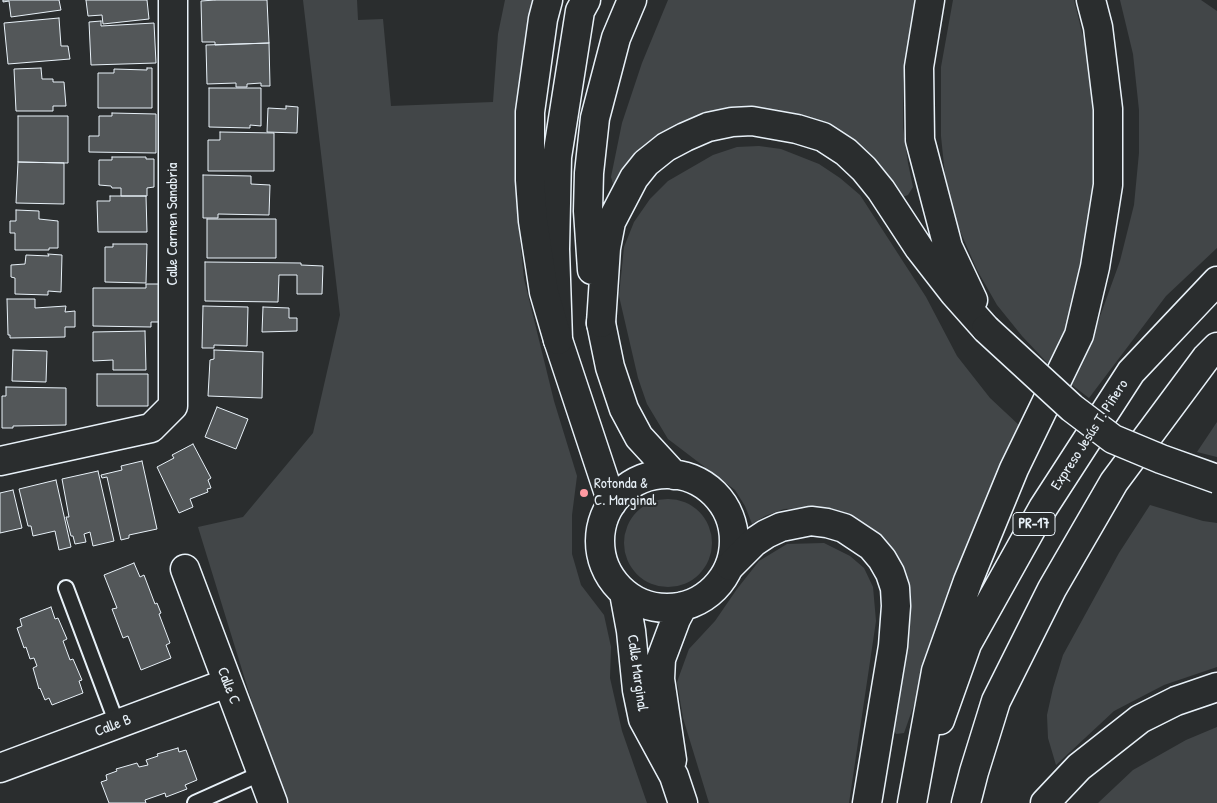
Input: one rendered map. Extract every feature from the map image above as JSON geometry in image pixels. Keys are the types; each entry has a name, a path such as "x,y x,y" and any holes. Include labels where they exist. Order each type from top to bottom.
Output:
{"main road":[{"name":"Calle Carmen Sanabria","path":"0,461 151,428 172,406 173,0"},
{"path":"548,0 542,19 530,112 530,180 533,221 544,292 612,503"},
{"path":"558,340 555,249 557,156 580,11 586,0"},
{"path":"632,0 616,38 595,118 588,211 592,265 610,367 624,409 640,437 674,474"},
{"path":"930,0 919,67 920,140 948,247 986,329"},
{"path":"913,803 936,671 968,581 1014,469 1079,335 1095,267 1108,185 1108,109 1098,27 1090,0"},
{"path":"601,323 606,248 611,222 634,178 646,163 666,147 708,127 732,122 752,121 797,129 823,137 846,152 870,176 919,248 954,294 986,329 1072,408 1113,439 1217,479"},
{"name":"Expreso Jesús T. Piñero","path":"913,803 932,742 967,644 1043,508 1131,372 1217,281"},
{"path":"966,803 996,700 1052,589 1114,482 1206,358 1217,347"},
{"path":"730,566 734,547 730,518 722,504 703,485 691,478 674,474 645,477 623,490 612,503 605,516 601,540 607,569 624,593 650,607 671,608 698,601 720,584 730,566 754,542 781,527 811,521 828,523 844,528 871,546 882,559 890,573 895,588 896,606 893,646 867,803"},
{"name":"Calle C","path":"185,569 273,803"},
{"name":"Calle Marginal","path":"624,593 631,631 637,690 643,719 674,776 683,803"},
{"name":"Calle Marginal","path":"674,776 660,679 661,659 665,645 683,606"},
{"name":"Calle B","path":"0,768 227,683"},
{"path":"1045,803 1079,767 1140,719 1176,701 1217,686"},
{"path":"1070,803 1093,772 1144,732 1217,702"}],"lane":[{"path":"66,588 117,724"},
{"path":"194,803 262,773"}],"shaded area":[{"path":"303,0 357,0 358,20 383,19 391,106 493,102 498,34 505,0 536,0 518,101 518,220 524,279 554,401 577,476 572,515 572,554 581,585 604,615 611,647 610,678 622,731 647,803 288,803 259,725 198,527 243,517 313,433 340,315"},
{"path":"668,0 917,0 903,82 903,127 913,187 908,195 900,198 871,166 729,118 619,187 613,184 611,177 622,123 642,63"},
{"path":"953,0 1074,0 1092,73 1099,135 1098,188 1072,323 1053,369 1022,336 997,305 977,270 957,224 945,175 941,136 941,67"},
{"path":"1120,0 1201,0 1217,11 1217,248 1166,296 1089,398 1072,385 1085,358 1120,261 1134,205 1139,153 1139,110 1133,54"},
{"path":"759,146 781,149 819,164 860,195 926,297 957,356 990,398 1021,427 968,552 904,733 896,734 891,724 882,538 856,519 827,507 784,509 765,516 752,524 745,506 735,490 668,439 647,404 638,378 619,296 624,247 634,222 650,199 668,181 713,155 737,147"},
{"path":"1217,422 1217,457 1197,452"},
{"path":"668,499 685,502 699,512 709,526 712,543 709,560 699,574 685,584 668,587 651,584 637,574 627,560 624,543 627,526 637,512 651,502"},
{"path":"1150,505 1203,521 1217,523 1217,667 1164,685 1114,711 1056,765 1048,738 1047,715 1063,655 1119,553"},
{"path":"824,543 850,556 864,568 873,587 876,621 849,803 709,803 683,718 677,682 689,649 715,621 759,561 787,544"},
{"path":"1217,727 1217,803 1098,803 1133,770 1186,740"}],"building":[{"path":"3,0 59,0 61,10 11,17 9,1 3,2"},
{"path":"86,0 147,0 149,19 103,24 102,15 88,16"},
{"path":"267,0 269,43 215,45 215,42 202,42 201,1"},
{"path":"59,18 61,46 68,46 70,59 8,64 4,23"},
{"path":"101,21 101,26 154,23 156,63 91,65 89,22"},
{"path":"269,43 270,86 261,86 261,83 247,84 247,87 236,87 236,83 207,84 206,45"},
{"path":"41,68 42,79 64,82 66,106 53,106 53,111 16,111 14,69"},
{"path":"147,68 152,68 152,108 98,108 98,73 114,73 114,69 147,70"},
{"path":"209,88 261,88 261,126 250,125 250,128 209,127"},
{"path":"286,106 298,107 297,133 267,132 268,108 286,109"},
{"path":"112,113 156,114 156,153 89,152 89,136 99,136 99,116 112,116"},
{"path":"18,116 68,116 68,163 18,162"},
{"path":"220,132 274,133 274,171 208,171 208,140 220,140"},
{"path":"112,157 146,157 146,159 154,159 154,187 147,188 147,196 121,196 121,188 99,185 99,160 112,160"},
{"path":"18,162 64,163 64,204 16,203"},
{"path":"203,175 251,176 251,184 270,185 269,215 218,214 218,218 203,218"},
{"path":"110,196 146,196 147,232 98,232 97,201 110,201"},
{"path":"16,210 39,211 39,219 58,221 58,248 49,248 49,250 15,250 15,233 10,233 10,221 16,221"},
{"path":"207,219 276,219 276,258 207,258"},
{"path":"113,244 147,244 146,283 105,282 105,247 113,247"},
{"path":"48,254 62,255 61,292 48,291 48,295 15,294 15,278 11,277 11,265 25,264 26,255 49,256"},
{"path":"205,262 301,263 301,265 323,266 322,294 297,294 297,275 279,275 278,302 205,301"},
{"path":"146,284 159,284 159,322 151,322 151,327 93,326 93,288 146,288"},
{"path":"7,299 35,299 35,308 66,306 65,312 75,311 75,327 65,327 65,337 10,338 10,335 8,335"},
{"path":"203,306 248,307 247,346 214,345 214,348 202,348"},
{"path":"263,307 289,308 289,318 297,318 297,331 262,332"},
{"path":"145,331 146,370 113,370 113,360 93,361 93,332"},
{"path":"13,350 47,351 46,382 12,381"},
{"path":"214,350 263,352 262,398 208,396 210,360 214,359"},
{"path":"97,374 148,374 148,406 97,406"},
{"path":"6,387 66,388 66,425 2,428 2,396 6,396"},
{"path":"217,407 248,419 236,449 205,437"},
{"path":"193,444 211,478 208,480 211,488 207,489 208,492 190,499 193,507 179,513 157,467 174,458 172,455"},
{"path":"142,461 157,529 129,535 129,538 121,540 107,477 102,478 101,475 122,470 121,466"},
{"path":"98,471 114,541 93,546 90,532 84,534 86,542 75,544 66,517 69,517 62,479"},
{"path":"56,480 71,547 59,550 55,531 33,536 31,526 28,526 19,489"},
{"path":"13,490 22,528 0,533 0,493"},
{"path":"134,563 140,577 144,575 155,604 157,603 161,613 159,614 170,643 166,645 171,658 141,670 128,636 123,638 112,609 117,608 104,575"},
{"path":"51,607 55,619 58,618 67,639 63,641 70,660 73,659 82,680 79,681 83,693 52,705 49,698 45,700 39,689 33,668 37,666 34,658 30,659 26,647 24,648 17,628 22,626 20,619"},
{"path":"178,748 179,752 186,750 197,780 185,785 187,789 166,797 165,793 145,800 146,803 109,803 101,782 107,780 106,775 117,771 116,769 137,763 139,767 148,765 146,760 158,756 157,754"}],"place":[{"name":"Rotonda & C. Marginal","path":"584,493"}]}
